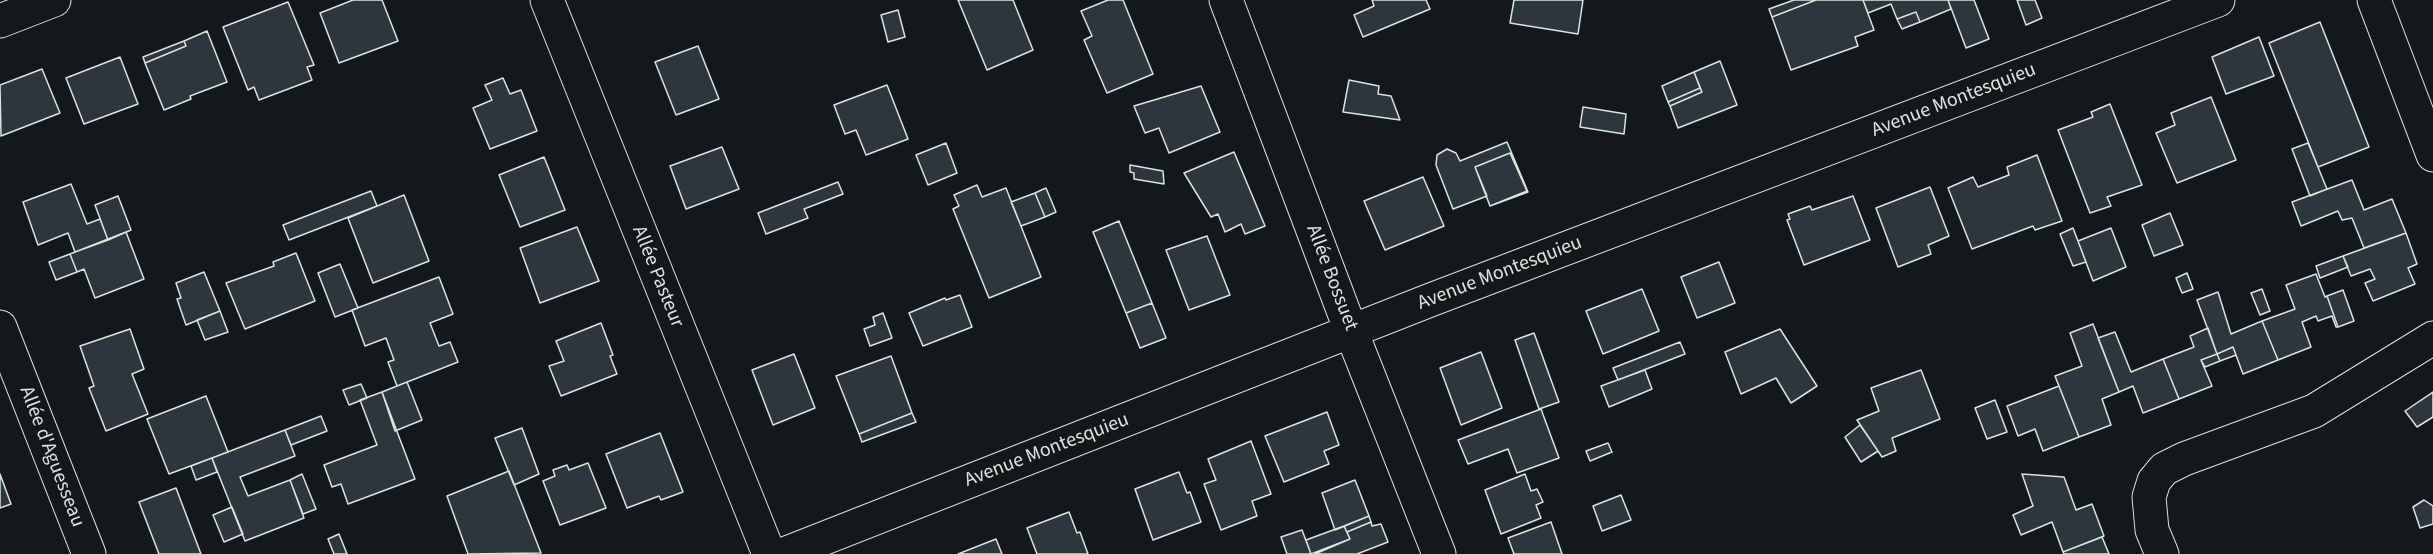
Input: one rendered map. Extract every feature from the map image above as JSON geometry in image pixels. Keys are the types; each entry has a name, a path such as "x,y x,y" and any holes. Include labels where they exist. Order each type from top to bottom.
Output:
{"street":[{"path":"0,21 54,0"},
{"name":"Allée Pasteur","path":"547,0 769,554"},
{"name":"Allée Bossuet","path":"1226,0 1351,331 1439,554"},
{"name":"Avenue Montesquieu","path":"784,554 1351,331 2218,0"},
{"path":"2374,0 2433,155"},
{"name":"Allée d'Aguesseau","path":"0,327 89,554"},
{"path":"2162,554 2152,530 2149,497 2154,481 2164,469 2184,459 2314,411 2433,339"}],"building":[{"path":"353,0 382,0 398,41 339,63 320,13"},
{"path":"958,0 1013,0 1033,50 987,70"},
{"path":"1108,0 1123,0 1153,74 1107,93 1084,40 1092,36 1081,11"},
{"path":"1372,0 1426,0 1430,9 1363,37 1354,15 1374,6"},
{"path":"1514,0 1583,0 1578,34 1510,23"},
{"path":"1794,0 1816,0 1772,17 1769,9"},
{"path":"1816,0 1863,0 1874,30 1855,37 1858,46 1791,70 1772,17"},
{"path":"1863,0 1948,0 1951,9 1920,22 1916,12 1897,19 1891,4 1868,13"},
{"path":"1948,0 1974,0 1989,39 1966,48"},
{"path":"2017,0 2035,0 2042,18 2026,25"},
{"path":"288,2 314,65 307,67 312,80 259,100 254,87 248,90 223,27"},
{"path":"898,10 905,37 888,42 881,15"},
{"path":"1916,12 1920,22 1902,29 1897,19"},
{"path":"2320,22 2369,147 2318,167 2269,43"},
{"path":"207,31 227,82 190,96 191,99 164,110 145,63 186,46 184,41"},
{"path":"2259,37 2274,76 2226,94 2212,57"},
{"path":"184,41 186,46 145,63 143,57"},
{"path":"698,46 719,99 676,115 655,62"},
{"path":"120,57 138,104 84,124 66,78"},
{"path":"1720,61 1737,105 1678,128 1670,106 1702,92 1694,72"},
{"path":"42,69 60,113 1,136 0,85"},
{"path":"1694,72 1700,88 1668,102 1662,86"},
{"path":"503,78 510,94 521,90 537,131 490,149 473,108 492,100 485,85"},
{"path":"1349,80 1379,86 1378,94 1391,96 1400,120 1343,112"},
{"path":"887,85 908,139 866,155 856,130 845,134 834,105"},
{"path":"1201,86 1220,132 1169,153 1159,128 1145,133 1134,106"},
{"path":"1700,88 1702,92 1670,106 1668,102"},
{"path":"2211,97 2236,160 2177,183 2156,133 2175,125 2171,113"},
{"path":"2110,104 2142,185 2107,197 2111,206 2090,213 2058,130 2093,117 2091,112"},
{"path":"1583,107 1626,114 1624,134 1580,127"},
{"path":"1507,142 1528,192 1490,206 1527,191 1510,153 1475,167 1487,196 1453,209 1436,165 1437,155 1447,149 1456,153 1460,161"},
{"path":"946,143 957,173 928,185 916,155"},
{"path":"2308,143 2327,189 2310,196 2292,149"},
{"path":"722,147 739,189 686,209 670,166"},
{"path":"1234,152 1265,226 1245,234 1241,224 1225,232 1218,214 1211,217 1184,173"},
{"path":"1510,153 1527,191 1490,206 1475,167"},
{"path":"2037,155 2062,221 2035,230 2033,226 1972,249 1948,188 1973,177 1978,187 2009,175 2007,167"},
{"path":"544,157 565,210 520,227 499,175"},
{"path":"1130,165 1163,171 1164,184 1134,179 1134,173 1130,172"},
{"path":"1423,177 1444,226 1385,250 1364,201"},
{"path":"2352,180 2364,210 2392,199 2406,233 2364,248 2352,218 2342,220 2338,211 2301,226 2292,202"},
{"path":"838,182 843,194 804,209 808,218 766,234 758,213"},
{"path":"71,184 87,224 100,219 108,240 75,252 68,233 38,245 23,202"},
{"path":"977,185 982,197 1006,188 1041,277 989,298 953,209 959,206 954,195"},
{"path":"1930,187 1949,236 1928,245 1931,254 1898,267 1876,208"},
{"path":"1046,188 1056,212 1045,217 1035,193"},
{"path":"371,191 377,206 289,240 283,225"},
{"path":"1035,193 1045,217 1021,226 1011,202"},
{"path":"404,195 429,261 373,283 348,218"},
{"path":"118,196 131,230 108,240 95,205"},
{"path":"1853,196 1870,240 1804,265 1787,220 1790,219 1788,214 1810,206 1812,210"},
{"path":"2170,213 2183,245 2154,256 2142,225"},
{"path":"1119,221 1152,303 1126,313 1093,232"},
{"path":"577,227 599,281 540,303 520,248"},
{"path":"2073,228 2086,262 2073,266 2060,234"},
{"path":"2111,228 2126,267 2093,281 2078,241"},
{"path":"126,232 144,279 95,298 84,269 77,272 70,254"},
{"path":"2406,233 2417,264 2408,268 2415,284 2373,301 2365,283 2375,279 2370,269 2351,276 2343,256"},
{"path":"1207,236 1230,295 1189,310 1166,250"},
{"path":"296,253 315,301 245,329 226,283 274,266 273,262"},
{"path":"70,254 77,272 56,280 49,262"},
{"path":"2343,256 2348,267 2320,278 2316,266"},
{"path":"1719,262 1735,303 1697,318 1681,277"},
{"path":"340,264 358,308 335,317 318,273"},
{"path":"204,272 220,311 186,325 177,299 181,298 176,283"},
{"path":"2187,273 2193,289 2182,293 2176,278"},
{"path":"2316,274 2338,327 2332,316 2318,321 2316,316 2302,322 2311,347 2278,360 2262,321 2295,309 2286,285"},
{"path":"439,277 453,314 430,323 439,346 450,342 458,362 397,386 388,362 394,360 386,338 365,346 352,310"},
{"path":"1642,289 1659,331 1603,354 1586,311"},
{"path":"2262,289 2270,311 2260,315 2251,293"},
{"path":"2343,290 2354,321 2338,327 2327,296"},
{"path":"2218,292 2231,334 2262,321 2278,360 2243,374 2233,347 2217,354 2197,300"},
{"path":"960,295 972,327 923,346 909,313 945,298 946,300"},
{"path":"1152,303 1166,338 1140,348 1126,313"},
{"path":"220,311 228,332 205,340 197,320"},
{"path":"883,313 892,338 870,346 864,329 875,325 873,317"},
{"path":"601,323 613,355 610,356 617,374 561,396 549,366 564,361 556,341"},
{"path":"2093,324 2119,392 2102,399 2111,425 2079,437 2055,376 2082,366 2070,333"},
{"path":"2208,328 2217,354 2201,360 2212,386 2179,399 2163,359 2194,347 2190,336"},
{"path":"130,329 144,369 132,374 148,414 106,431 89,388 94,386 80,346"},
{"path":"1780,329 1817,386 1791,403 1776,378 1741,394 1725,352"},
{"path":"2115,332 2131,372 2163,359 2179,399 2143,413 2133,386 2119,392 2098,338"},
{"path":"1534,333 1559,402 1539,409 1515,340"},
{"path":"1680,342 1685,354 1618,380 1613,368"},
{"path":"2233,347 2236,355 2220,361 2217,354"},
{"path":"1481,352 1502,408 1461,425 1440,368"},
{"path":"794,354 815,408 773,425 752,370"},
{"path":"2217,354 2220,361 2205,367 2201,360"},
{"path":"891,356 912,413 859,434 836,376"},
{"path":"1645,370 1652,389 1609,407 1601,386"},
{"path":"1921,370 1940,419 1892,438 1896,451 1882,457 1857,420 1879,411 1871,388"},
{"path":"407,382 422,420 395,431 382,392"},
{"path":"361,384 367,398 349,405 343,390"},
{"path":"2059,386 2079,437 2043,451 2035,429 2018,436 2007,406"},
{"path":"382,392 415,479 348,504 341,484 332,487 324,465 377,445 360,400"},
{"path":"2433,392 2433,417 2417,427 2405,411"},
{"path":"206,396 228,452 169,474 147,419"},
{"path":"1995,400 2007,432 1987,439 1975,408"},
{"path":"1541,409 1559,458 1517,473 1508,449 1468,464 1458,440"},
{"path":"1327,412 1339,445 1324,451 1329,464 1284,482 1265,436"},
{"path":"912,413 916,422 862,442 859,434"},
{"path":"321,416 327,431 291,445 285,430"},
{"path":"1860,425 1878,451 1861,462 1845,437"},
{"path":"522,428 539,474 514,485 495,438"},
{"path":"285,430 295,456 240,477 248,496 290,480 304,518 245,541 212,458"},
{"path":"660,433 683,492 661,500 659,496 627,508 606,454"},
{"path":"1251,441 1271,494 1252,501 1257,516 1221,530 1204,484 1216,480 1208,459"},
{"path":"1608,443 1612,452 1590,461 1586,451"},
{"path":"212,458 217,472 196,480 191,466"},
{"path":"588,463 606,508 560,525 543,481 555,476 553,470 567,465 569,470"},
{"path":"509,471 541,553 468,554 447,496"},
{"path":"1179,472 1187,493 1190,492 1201,522 1153,540 1135,489"},
{"path":"0,474 11,504 0,508"},
{"path":"302,474 316,509 303,514 290,480"},
{"path":"1525,474 1531,491 1537,489 1543,502 1536,505 1541,518 1501,534 1485,490"},
{"path":"2022,474 2064,477 2076,510 2092,504 2104,536 2063,552 2052,522 2021,535 2013,515 2033,506"},
{"path":"1355,480 1369,516 1335,530 1322,493"},
{"path":"176,488 201,554 159,554 139,502"},
{"path":"1621,495 1631,520 1602,531 1593,506"},
{"path":"2424,500 2433,506 2433,524 2420,528 2413,507"},
{"path":"232,507 243,534 224,542 213,515"},
{"path":"1069,512 1088,554 1037,554 1027,528"},
{"path":"1369,516 1371,522 1347,532 1344,526"},
{"path":"1371,522 1372,526 1381,524 1388,542 1357,554 1315,554 1350,539 1347,532"},
{"path":"1551,522 1562,554 1514,554 1508,538"},
{"path":"1344,526 1350,539 1311,554 1306,540"},
{"path":"1302,530 1311,554 1287,554 1281,537"},
{"path":"339,534 347,554 334,554 328,539"},
{"path":"2102,537 2109,554 2064,554 2063,552"},
{"path":"996,539 1002,554 958,554"}]}
